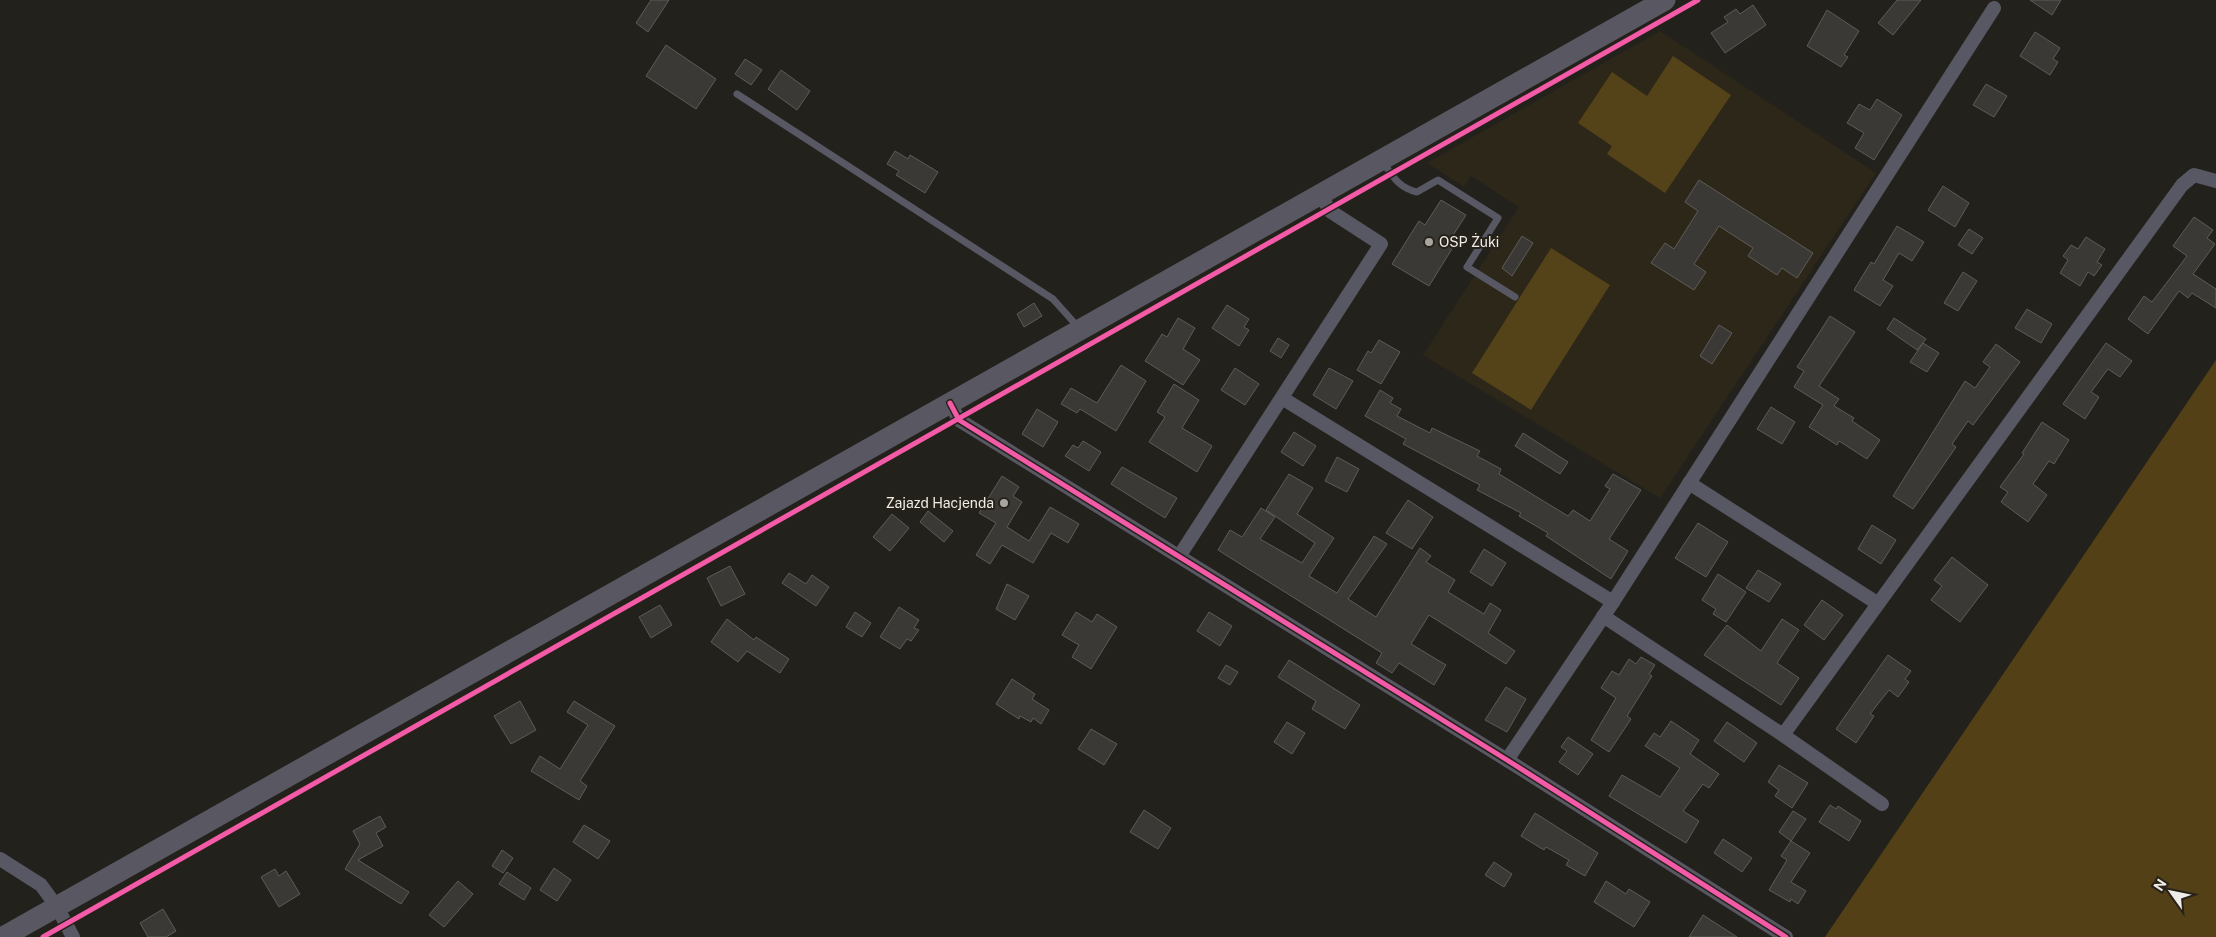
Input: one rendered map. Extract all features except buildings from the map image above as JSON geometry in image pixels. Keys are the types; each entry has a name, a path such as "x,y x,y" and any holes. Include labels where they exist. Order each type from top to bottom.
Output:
{"main road":[{"path":"3,937 1665,0"}],"street":[{"path":"1507,760 1603,616 1994,8"},
{"path":"1783,735 2182,185 2194,175 2216,181"},
{"path":"1180,556 1381,244 1330,211 1320,194"},
{"path":"1282,398 1612,602"},
{"path":"950,403 960,420 1507,760 1786,937"},
{"path":"1689,483 1877,603"},
{"path":"1603,616 1783,735 1882,804"},
{"path":"0,859 41,885 57,907 73,937"}],"lane":[{"path":"737,94 1053,299 1080,330"},
{"path":"1382,160 1396,182 1407,190 1417,192 1438,180 1498,218 1467,267 1515,297"}],"shaded area":[{"path":"1660,31 1876,173 1660,498 1423,355 1519,207 1471,176 1464,187 1427,163"},
{"path":"1673,56 1731,95 1665,193 1607,154 1612,146 1578,123 1612,72 1647,96"},
{"path":"1551,248 1610,285 1531,410 1472,373"},
{"path":"2216,360 2216,937 1825,937"}],"cycle path":[{"path":"43,937 1698,0"},
{"path":"950,403 959,420 1507,760 1786,937"}],"place":[{"name":"OSP Żuki","path":"1429,242"},
{"name":"Zajazd Hacjenda","path":"1004,503"}]}
